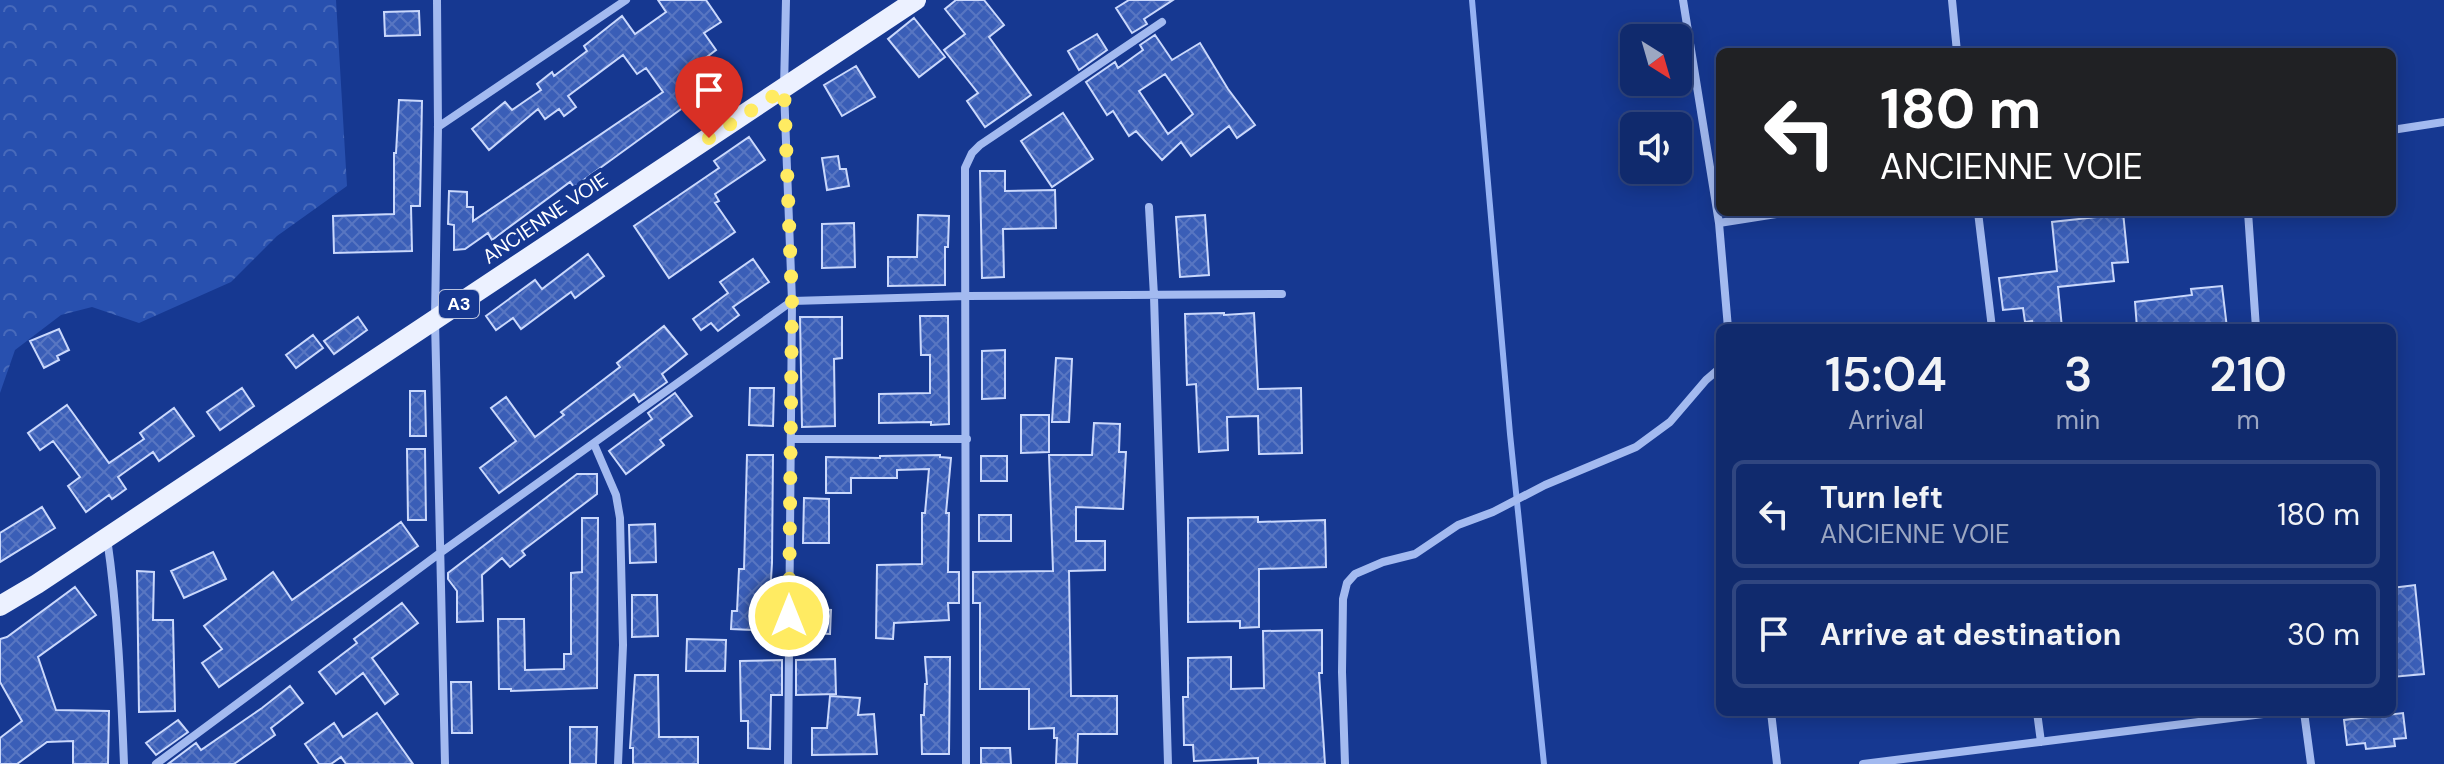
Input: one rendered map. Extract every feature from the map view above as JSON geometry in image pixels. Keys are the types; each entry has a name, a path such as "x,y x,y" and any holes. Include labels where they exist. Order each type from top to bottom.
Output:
{"main road":[{"name":"ANCIENNE VOIE","path":"0,606 916,0"}],"street":[{"path":"437,0 435,320 445,764"},
{"path":"438,127 614,4 626,0"},
{"path":"786,0 784,89 792,301 788,764"},
{"path":"1683,0 1716,204"},
{"path":"1952,0 1957,48"},
{"path":"966,764 967,296 964,176 972,153 980,145 1162,22"},
{"path":"2396,129 2444,122"},
{"path":"1149,207 1168,764"},
{"path":"1718,216 1728,324"},
{"path":"1719,223 1764,216"},
{"path":"1978,216 1992,324"},
{"path":"2248,216 2256,324"},
{"path":"156,764 440,553 792,301 967,296 1282,294"},
{"path":"1345,764 1343,599 1347,583 1355,574 1363,568 1415,554 1458,525 1636,447 1670,422 1716,371"},
{"path":"791,439 967,439"},
{"path":"594,444 616,495 620,518 623,645 618,764"},
{"path":"107,537 120,655 124,764"},
{"path":"1771,716 1777,764"},
{"path":"2038,716 2041,742"},
{"path":"1863,764 2247,716"},
{"path":"2305,716 2311,764"}],"green space":[{"path":"0,0 336,0 347,186 277,236 231,282 139,323 92,307 61,315 15,350 0,393"}],"building":[{"path":"658,0 706,0 721,22 704,33 716,50 695,66 710,88 574,187 570,182 492,240 488,233 465,249 454,250 454,225 448,224 449,191 467,192 467,207 473,207 473,221 663,92 646,68 637,74 623,55 568,96 576,107 564,116 559,109 545,119 538,109 489,150 472,129 505,102 512,110 541,90 537,84 552,72 554,76 587,51 584,46 622,16 635,34 666,12"},
{"path":"956,0 984,0 1004,25 989,37 1031,95 985,127 967,101 978,93 944,50 965,34 945,9"},
{"path":"1129,0 1173,0 1144,19 1147,24 1132,33 1116,8"},
{"path":"419,11 420,35 385,36 384,12"},
{"path":"914,18 945,57 919,77 888,39"},
{"path":"1097,34 1107,50 1079,70 1068,51"},
{"path":"1155,35 1172,60 1200,43 1255,125 1237,138 1229,126 1191,156 1181,142 1162,160 1136,131 1129,136 1113,111 1107,115 1086,82 1115,62 1118,68 1143,50 1140,45","holes":["1165,74 1193,114 1168,134 1139,91"]},
{"path":"856,66 875,97 842,116 824,85"},
{"path":"399,100 422,101 420,206 411,206 412,251 334,253 333,216 394,214 394,153"},
{"path":"1063,113 1093,159 1052,187 1021,141"},
{"path":"749,137 765,160 715,194 719,201 715,203 735,232 669,278 634,226 719,168 714,161"},
{"path":"838,156 840,169 846,169 849,186 827,190 822,158"},
{"path":"980,171 1005,171 1005,191 1055,190 1056,228 1003,229 1004,277 982,278"},
{"path":"918,215 949,216 945,285 888,286 888,257 917,257"},
{"path":"1205,215 1209,275 1180,277 1176,217"},
{"path":"2123,216 2128,262 2112,263 2114,281 2058,287 2062,324 2032,324 2032,321 2025,322 2023,308 2003,310 1999,278 2057,271 2052,222"},
{"path":"854,223 855,267 822,268 822,224"},
{"path":"588,254 604,276 575,298 571,292 521,329 513,318 496,330 486,316 535,280 542,289"},
{"path":"753,259 769,282 733,307 739,315 718,331 711,323 701,330 693,319 728,293 720,282"},
{"path":"2222,286 2227,324 2137,324 2135,302 2192,295 2191,289"},
{"path":"1254,313 1258,389 1301,388 1302,453 1259,454 1258,416 1227,417 1228,450 1199,452 1196,384 1187,385 1185,314"},
{"path":"920,316 948,316 949,424 879,423 879,394 930,393 930,355 921,355"},
{"path":"358,317 367,330 334,354 324,341"},
{"path":"800,317 842,317 842,358 834,359 835,426 802,427"},
{"path":"664,326 687,354 662,374 667,382 639,402 634,394 499,493 480,468 516,441 491,408 506,397 535,437 564,415 561,412 620,367 617,363"},
{"path":"59,329 69,350 44,368 30,341"},
{"path":"313,335 323,348 296,368 286,355"},
{"path":"1005,350 1005,398 982,399 982,351"},
{"path":"1056,358 1072,359 1069,422 1052,422"},
{"path":"242,388 254,406 220,430 207,412"},
{"path":"750,388 774,388 773,426 749,425"},
{"path":"410,391 425,391 426,436 410,436"},
{"path":"675,393 692,416 660,440 664,445 626,474 609,451 652,419 648,413"},
{"path":"67,405 109,463 144,439 140,433 174,408 194,436 159,461 153,452 118,477 126,489 112,499 109,495 86,512 68,486 80,477 53,441 40,450 28,433"},
{"path":"1021,415 1049,415 1049,452 1021,453"},
{"path":"1094,423 1120,424 1119,452 1126,452 1123,509 1076,507 1076,541 1105,541 1105,570 1069,571 1071,696 1117,696 1117,734 1078,734 1077,764 1056,764 1057,738 1054,738 1054,728 1029,729 1029,689 980,689 980,603 973,603 973,572 1053,571 1049,455 1092,455"},
{"path":"407,449 425,449 426,520 408,520"},
{"path":"747,455 773,455 769,612 772,612 772,631 731,629 732,611 737,611 739,569 744,569"},
{"path":"940,455 951,458 946,513 949,513 948,572 959,572 959,603 948,603 949,620 894,623 893,639 876,638 877,565 922,564 922,513 925,513 929,469 897,470 897,478 851,478 851,493 826,493 826,457"},
{"path":"981,456 1007,456 1007,481 981,481"},
{"path":"577,474 597,474 597,494 522,551 525,555 510,567 502,558 482,575 483,621 457,622 457,591 448,579 448,573"},
{"path":"804,498 829,499 829,543 803,543"},
{"path":"42,507 55,528 0,562 0,533"},
{"path":"979,515 1011,515 1011,541 979,541"},
{"path":"1258,517 1258,522 1325,520 1326,567 1259,569 1259,627 1240,628 1240,621 1188,622 1188,518"},
{"path":"582,518 598,518 597,688 499,689 498,619 524,619 525,670 564,669 564,654 571,654 571,573 582,572"},
{"path":"401,522 418,546 219,687 202,663 222,649 204,626 273,572 292,600"},
{"path":"655,524 656,562 630,563 629,525"},
{"path":"213,552 226,579 184,598 171,571"},
{"path":"137,571 154,572 153,620 173,620 175,711 139,712"},
{"path":"2415,585 2424,674 2396,677 2396,587"},
{"path":"75,587 96,615 38,657 56,710 109,711 108,764 73,764 73,741 47,742 17,764 0,764 0,738 22,721 0,682 0,639"},
{"path":"632,595 657,595 658,636 632,637"},
{"path":"402,603 418,623 372,658 398,694 385,704 363,673 336,694 319,672 357,643 354,639"},
{"path":"806,608 831,610 830,634 804,633"},
{"path":"1322,630 1322,673 1319,673 1325,764 1258,764 1258,758 1194,761 1193,745 1184,745 1183,697 1188,697 1188,658 1231,657 1231,689 1264,688 1263,631"},
{"path":"687,639 726,640 725,671 686,671"},
{"path":"925,657 950,657 949,754 922,754 921,715 924,715 927,684"},
{"path":"835,659 836,694 796,695 796,660"},
{"path":"782,660 782,695 771,695 770,749 748,748 748,721 741,721 740,661"},
{"path":"635,675 658,675 659,737 698,737 698,764 633,764 633,748 630,748"},
{"path":"451,682 471,682 472,733 452,733"},
{"path":"290,686 303,703 271,728 275,735 234,764 168,764 196,743 201,750"},
{"path":"830,696 860,698 858,715 874,714 877,754 812,755 812,728 827,728"},
{"path":"377,713 413,764 346,764 341,757 331,764 319,764 305,744 334,723 343,737"},
{"path":"2403,713 2406,738 2394,739 2395,746 2366,749 2365,743 2347,745 2344,720"},
{"path":"178,720 188,732 156,755 146,743"},
{"path":"570,727 597,727 596,764 570,764"},
{"path":"981,748 1010,748 1011,764 981,764"}],"waterway":[{"path":"1472,0 1510,434 1544,764"}],"route":[{"path":"709,138 784,89 792,301 789,616"}]}
